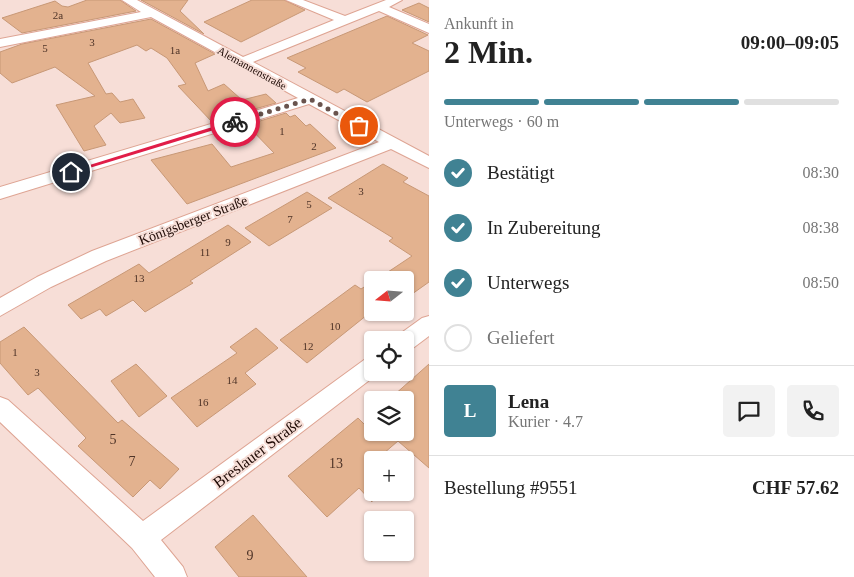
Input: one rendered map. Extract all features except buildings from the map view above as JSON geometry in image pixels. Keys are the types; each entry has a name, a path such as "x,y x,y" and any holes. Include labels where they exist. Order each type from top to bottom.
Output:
{"street":[{"name":"Alemannenstraße","path":"128,0 429,164"},
{"path":"292,0 344,20"},
{"path":"242,62 396,0"},
{"path":"379,7 429,29"},
{"path":"0,43 153,13"},
{"path":"0,193 310,99"},
{"name":"Königsberger Straße","path":"0,308 44,282 99,256 392,144"},
{"path":"414,335 429,324"},
{"name":"Breslauer Straße","path":"142,538 364,372"},
{"path":"0,407 142,538 173,577"}],"way so far":[{"path":"235,122 310,99 359,126"}],"route":[{"path":"71,172 235,122"}]}
